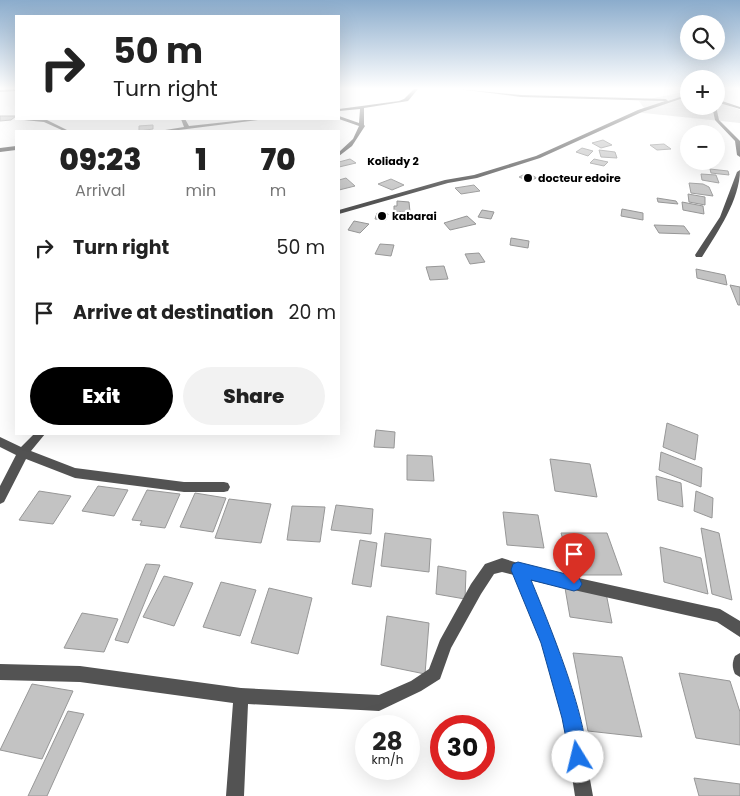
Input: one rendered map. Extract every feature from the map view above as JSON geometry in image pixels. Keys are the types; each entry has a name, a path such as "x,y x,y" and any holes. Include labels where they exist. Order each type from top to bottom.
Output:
{"street":[{"path":"170,130 203,126"},
{"path":"340,153 353,143 363,126"},
{"path":"340,212 475,176 538,156 606,126"},
{"path":"723,126 737,141 740,155"},
{"path":"0,150 15,148"},
{"path":"699,255 723,217 740,172"},
{"path":"0,498 23,453 39,435"},
{"path":"0,442 75,473 184,488 224,487"},
{"path":"0,672 80,674 241,696 380,703 416,686 435,674 446,645 476,589 490,569 502,565 720,616 740,630"},
{"path":"518,570 549,643 568,709 584,796"},
{"path":"740,661 740,669"},
{"path":"235,796 241,696"}],"building":[{"path":"139,126 153,126 153,129 139,130"},
{"path":"603,140 612,145 601,148 592,143"},
{"path":"664,144 671,149 657,150 650,145"},
{"path":"582,148 593,151 588,156 576,152"},
{"path":"599,150 615,152 617,158 601,157"},
{"path":"350,159 356,163 340,167 340,162"},
{"path":"594,159 608,162 604,166 590,163"},
{"path":"710,170 728,171 729,175 711,173"},
{"name":"docteur edoire","path":"527,173 537,178 528,181 519,177"},
{"path":"701,174 716,175 719,183 702,180"},
{"path":"346,178 355,186 340,190 340,180"},
{"path":"391,179 404,185 392,190 378,184"},
{"path":"689,183 703,184 709,187 713,196 691,193"},
{"path":"474,185 480,191 461,194 455,188"},
{"path":"688,194 705,197 705,205 689,202"},
{"path":"657,198 676,201 678,204 658,202"},
{"path":"397,201 409,202 410,212 394,212 394,206 397,206"},
{"path":"682,202 703,206 704,214 683,210"},
{"path":"622,209 643,213 643,220 621,216"},
{"path":"482,210 494,212 491,219 478,217"},
{"name":"kabarai","path":"377,213 388,214 386,220 375,219"},
{"path":"467,216 476,224 450,230 444,223"},
{"path":"354,221 369,224 360,233 348,230"},
{"path":"654,225 684,226 690,234 659,233"},
{"path":"511,238 529,241 528,248 510,245"},
{"path":"380,244 394,245 391,256 375,254"},
{"path":"479,253 485,262 470,264 465,254"},
{"path":"444,266 448,279 430,280 426,267"},
{"path":"696,269 725,275 727,285 697,278"},
{"path":"730,285 740,287 740,305 738,305"},
{"path":"667,423 698,435 695,460 663,447"},
{"path":"376,430 395,432 394,448 374,447"},
{"path":"661,452 702,468 701,487 659,470"},
{"path":"407,455 432,456 434,481 407,480"},
{"path":"550,459 590,464 597,497 555,491"},
{"path":"656,476 681,483 683,507 658,500"},
{"path":"98,486 128,490 114,516 82,511"},
{"path":"147,490 180,494 165,528 140,525 142,521 132,520"},
{"path":"39,491 71,496 53,524 19,520"},
{"path":"696,491 713,498 712,518 694,511"},
{"path":"195,493 226,498 213,532 180,527"},
{"path":"229,499 271,504 261,543 215,538"},
{"path":"336,505 373,509 371,534 331,530"},
{"path":"292,506 325,507 320,542 287,540"},
{"path":"503,512 538,515 544,548 507,545"},
{"path":"701,528 719,533 732,600 712,594"},
{"path":"385,533 431,539 429,572 381,566"},
{"path":"561,533 607,533 622,575 574,575"},
{"path":"360,540 377,543 371,587 352,584"},
{"path":"660,547 701,558 708,594 664,582"},
{"path":"146,564 160,565 128,643 115,640"},
{"path":"438,566 466,571 465,599 436,594"},
{"path":"164,576 193,583 174,626 143,617"},
{"path":"221,582 256,590 240,636 203,627"},
{"path":"269,588 312,598 298,654 251,643"},
{"path":"565,588 606,593 612,623 570,617"},
{"path":"82,613 118,619 104,652 64,648"},
{"path":"387,616 429,623 425,674 381,665"},
{"path":"573,653 622,657 642,737 588,731"},
{"path":"679,673 730,681 740,712 740,745 696,738"},
{"path":"32,684 73,691 42,759 0,750"},
{"path":"68,711 84,714 47,796 28,796"},
{"path":"694,778 740,784 740,796 699,796"}],"place":[{"name":"docteur edoire","path":"528,178"},
{"name":"kabarai","path":"382,216"}],"district":[{"name":"Koliady 2","path":"393,161"}],"route":[{"path":"574,584 518,570 549,643 571,718 578,757"}]}
